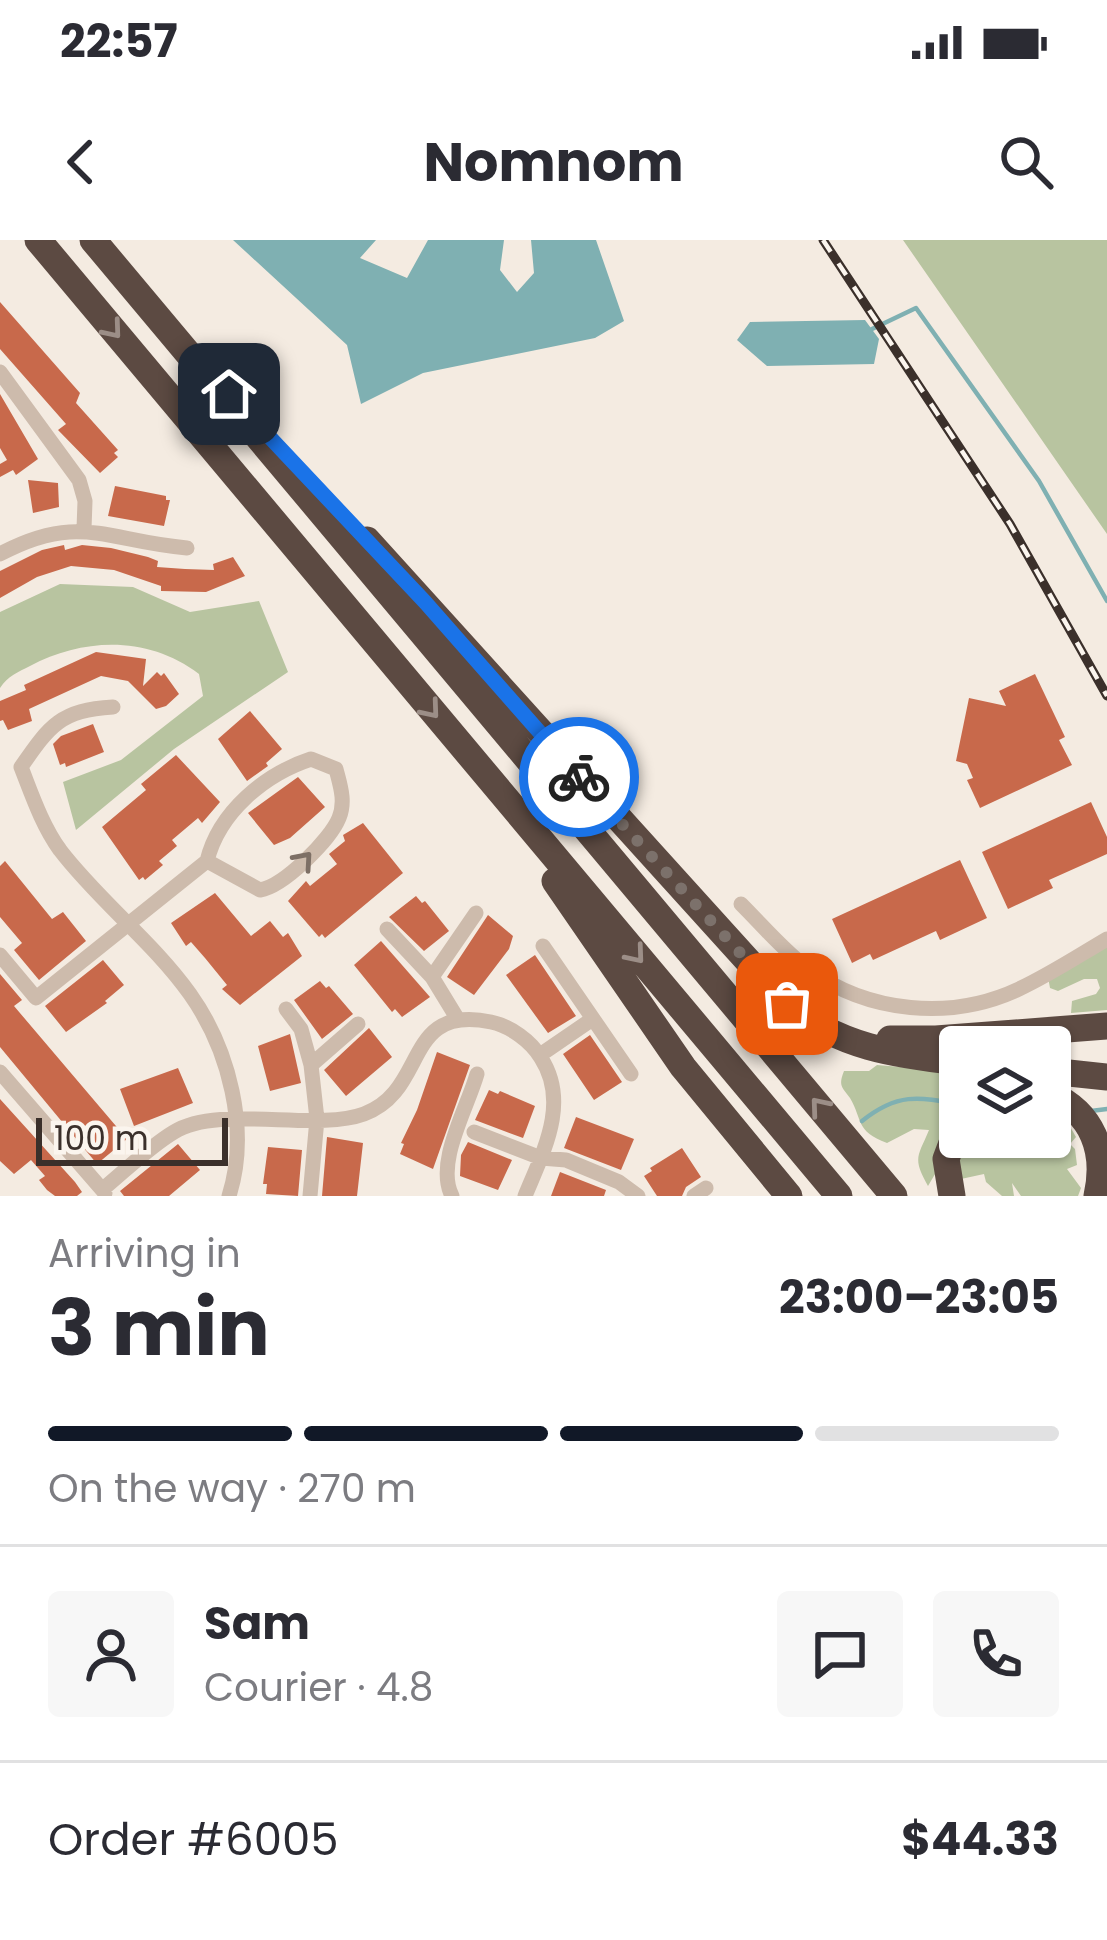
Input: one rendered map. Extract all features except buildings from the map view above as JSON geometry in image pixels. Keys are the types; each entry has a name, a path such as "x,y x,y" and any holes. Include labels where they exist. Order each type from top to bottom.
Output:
{"highway":[{"path":"38,240 839,1196"},
{"path":"93,240 894,1196"},
{"path":"168,329 425,602 607,808 799,1014 848,1041 888,1053 939,1059"},
{"path":"533,833 558,888 664,1041 789,1196"},
{"path":"768,982 826,1021 885,1038 936,1039 1107,1025"},
{"path":"1071,1073 1107,1077"},
{"path":"1071,1106 1093,1132 1102,1163 1096,1196"},
{"path":"946,1158 952,1196"}],"street":[{"path":"0,372 79,480 85,501 84,529"},
{"path":"0,554 33,536 84,529 149,545 187,548"},
{"path":"113,707 77,709 44,735 21,766 38,812 59,848 190,994 224,1060 236,1119 229,1196"},
{"path":"0,956 36,998 207,861 224,818 283,768 311,759 336,769 343,799 339,820 287,878 260,890 207,861"},
{"path":"742,904 782,946 828,982 868,999 918,1009 950,1009 1016,991 1107,939"},
{"path":"432,977 476,913"},
{"path":"387,929 432,977 457,1018"},
{"path":"543,946 631,1074"},
{"path":"286,1009 301,1029 317,1119 310,1196"},
{"path":"0,1072 104,1192 176,1130 236,1119 358,1117 394,1096 428,1034 457,1018 499,1024 540,1055 556,1087 555,1110 541,1158 524,1196"},
{"path":"540,1055 591,1020"},
{"path":"310,1065 358,1024"},
{"path":"452,1196 445,1165 477,1074"},
{"path":"474,1132 541,1158 566,1160 619,1182 638,1196"}],"green space":[{"path":"903,240 1107,240 1107,534"},
{"path":"60,584 133,587 190,612 259,601 288,672 174,749 76,830 63,782 121,760 203,696 199,674 180,662 138,647 116,645 51,656 0,688 0,612"},
{"path":"1107,946 1107,1010 1071,1013 1072,1001 1096,994 1097,979 1084,979 1058,991 1050,988 1048,977"},
{"path":"877,1065 939,1070 938,1169 928,1186 918,1157 929,1130 914,1129 887,1143 877,1139 865,1129 842,1086 844,1071 869,1071"},
{"path":"1071,1145 1077,1165 1067,1169 1081,1188 1078,1196 1021,1196 1012,1183 1014,1196 1002,1196 984,1174 961,1179 956,1158 1071,1158"}],"water":[{"path":"233,240 376,240 360,258 407,278 428,240 504,240 500,270 517,292 534,273 531,240 596,240 624,321 595,338 423,373 361,404 347,345"},
{"path":"865,320 879,339 874,364 767,366 737,340 750,322"}],"waterway":[{"path":"872,329 916,308 1039,481 1107,601"},
{"path":"862,1121 897,1101 939,1101"},
{"path":"1091,1111 1107,1109"}],"railway":[{"path":"823,240 1010,524 1107,696"}],"way so far":[{"path":"579,777 787,1004"}],"route":[{"path":"229,394 425,602 579,777"}]}
